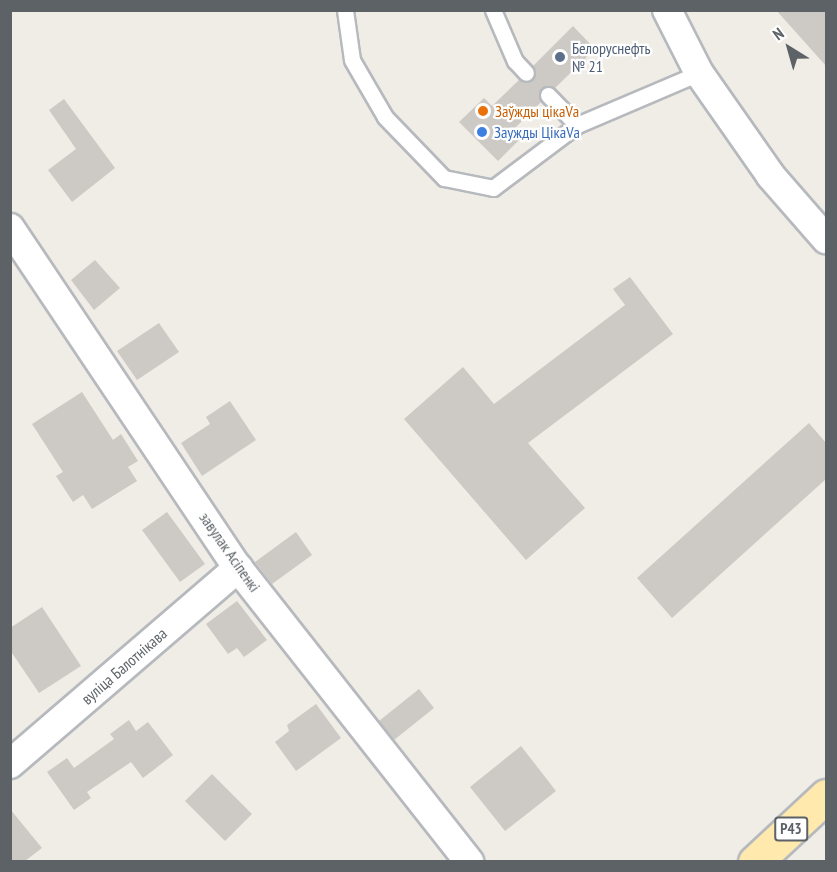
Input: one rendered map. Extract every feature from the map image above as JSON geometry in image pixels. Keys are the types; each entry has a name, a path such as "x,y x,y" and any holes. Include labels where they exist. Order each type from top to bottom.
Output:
{"main road":[{"name":"Р43","path":"755,861 826,796"}],"street":[{"path":"667,10 699,74 771,176 826,239"},
{"name":"завулак Асіпенкі","path":"10,228 238,568 469,861"},
{"name":"вуліца Балотнікава","path":"10,764 238,568"}],"lane":[{"path":"345,10 352,60 385,117 444,178 493,188 577,125 699,74"},
{"path":"493,10 515,61 526,73"},
{"path":"548,95 577,125"}],"building":[{"path":"776,10 826,10 826,66"},
{"path":"573,26 595,49 555,88 541,88 541,102 514,129 522,137 498,161 459,122 484,98 492,106 519,80 532,81 533,66"},
{"path":"64,99 115,168 72,202 48,170 76,149 49,110"},
{"path":"95,260 120,288 94,310 71,280"},
{"path":"630,277 673,334 528,443 585,508 526,560 404,419 463,367 494,404 625,305 613,289"},
{"path":"159,323 179,352 137,380 117,351"},
{"path":"82,392 113,440 121,434 138,461 128,467 137,481 92,509 83,495 73,502 56,476 63,472 32,424"},
{"path":"230,401 256,440 202,476 181,443 210,424 206,417"},
{"path":"809,423 826,443 826,479 672,618 637,578"},
{"path":"167,512 205,564 180,582 142,530"},
{"path":"296,532 312,555 272,584 255,562"},
{"path":"237,601 267,640 244,657 237,648 228,654 206,624"},
{"path":"42,607 81,666 39,693 10,650 10,628"},
{"path":"419,689 434,708 394,740 379,721"},
{"path":"316,704 341,738 296,771 275,742 289,731 287,725"},
{"path":"129,720 136,731 148,722 173,755 143,778 131,762 87,792 91,798 74,810 47,772 67,758 74,768 114,739 110,734"},
{"path":"521,746 556,791 505,831 470,787"},
{"path":"212,774 252,814 225,841 185,801"},
{"path":"10,809 42,848 25,861 10,861"}],"place":[{"name":"Белоруснефть № 21","path":"560,57"},
{"name":"Заўжды цікаVа","path":"483,111"},
{"name":"Заужды ЦікаVа","path":"482,132"}]}
